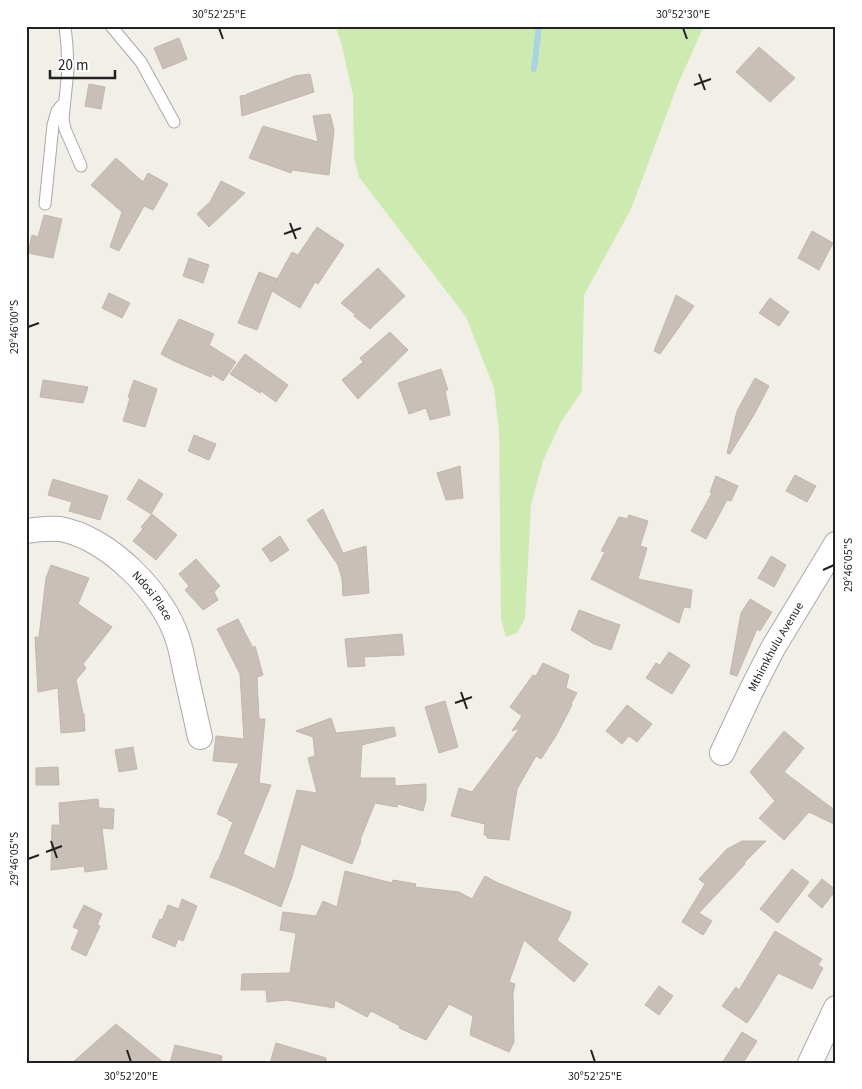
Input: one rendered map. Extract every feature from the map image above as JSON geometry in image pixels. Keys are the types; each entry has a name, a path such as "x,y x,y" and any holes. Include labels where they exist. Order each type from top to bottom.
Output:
{"street":[{"name":"Ndosi Place","path":"26,531 44,528 61,530 77,534 95,542 113,553 153,594 166,611 178,640 200,737"},
{"name":"Mthimkhulu Avenue","path":"722,753 773,648 836,544"},
{"path":"810,1063 836,1008"}],"lane":[{"path":"65,26 68,70 63,118 65,129 81,166"},
{"path":"111,26 141,62 174,122"},
{"path":"45,204 53,125 57,111 65,102"}],"green space":[{"path":"335,26 704,26 678,84 631,209 584,295 582,391 561,422 543,461 531,505 525,619 517,633 506,637 501,619 499,431 494,388 466,317 359,177 354,157 353,95 341,42"}],"building":[{"path":"179,38 187,59 163,69 154,48"},
{"path":"759,47 795,78 770,102 736,72"},
{"path":"310,74 314,92 242,116 240,96 295,76"},
{"path":"89,84 105,87 101,109 85,106"},
{"path":"330,114 334,130 329,175 292,170 291,173 249,158 263,126 318,142 313,116"},
{"path":"116,158 143,182 148,173 168,184 153,210 144,206 119,251 110,247 122,212 91,185"},
{"path":"221,181 245,193 209,227 197,214 210,202"},
{"path":"44,215 62,219 53,258 28,253 32,235 38,237"},
{"path":"317,227 344,245 318,284 315,282 300,308 272,291 257,330 238,323 259,272 277,279 274,285 292,252 298,255"},
{"path":"812,231 833,243 819,270 798,258"},
{"path":"189,258 209,265 203,283 183,276"},
{"path":"378,268 405,296 370,329 341,303"},
{"path":"109,293 130,303 122,318 102,308"},
{"path":"676,295 694,306 660,354 654,351"},
{"path":"770,298 789,312 779,326 759,313"},
{"path":"179,319 214,334 209,345 236,362 223,381 212,374 211,377 161,354"},
{"path":"390,332 408,350 358,399 342,380 363,362 360,358"},
{"path":"245,354 288,385 276,402 261,391 260,393 230,374"},
{"path":"441,369 448,390 445,390 450,415 430,420 426,408 409,414 398,383"},
{"path":"755,378 769,386 730,454 727,453 737,411"},
{"path":"43,380 88,387 83,403 40,397"},
{"path":"134,380 157,389 145,427 123,421"},
{"path":"194,435 216,444 209,460 188,451"},
{"path":"460,466 463,498 446,500 437,473"},
{"path":"795,475 816,486 807,502 786,491"},
{"path":"716,476 738,486 731,501 727,500 706,539 691,531 712,493 710,492"},
{"path":"53,479 108,496 100,520 69,511 72,502 48,495"},
{"path":"139,479 163,494 151,514 127,499"},
{"path":"323,509 343,553 366,546 369,593 343,596 342,579 338,565 307,520"},
{"path":"152,514 177,535 156,560 133,541 143,529 141,527"},
{"path":"629,515 648,521 640,546 647,548 638,579 692,590 690,608 684,607 679,623 591,579 605,552 601,551 619,517 627,519"},
{"path":"280,536 289,550 271,562 262,549"},
{"path":"771,556 786,565 774,587 758,578"},
{"path":"196,559 220,586 214,592 218,600 203,610 185,590 189,586 179,574"},
{"path":"51,565 89,578 78,604 112,627 83,664 86,668 76,680 84,714 85,731 61,733 58,688 38,692 35,637 39,637 46,578"},
{"path":"750,599 772,612 760,631 757,629 737,676 730,674 741,613"},
{"path":"579,610 620,625 611,650 594,644 571,630"},
{"path":"238,619 253,648 255,646 263,675 257,677 259,719 265,719 259,783 271,785 243,854 275,869 297,790 317,793 308,758 315,756 313,737 296,731 331,718 336,733 394,727 396,736 362,745 360,778 395,778 395,786 426,784 426,800 423,811 398,804 397,807 375,803 352,864 301,844 281,907 210,877 233,822 217,814 239,763 213,761 216,736 244,739 240,674 217,629"},
{"path":"402,634 404,655 364,657 365,666 348,667 345,639"},
{"path":"669,652 690,665 672,694 646,678 656,663 660,665"},
{"path":"543,663 569,675 566,688 577,693 557,734 541,759 536,756 517,789 509,840 487,838 487,835 484,835 485,824 451,816 459,788 472,792 520,728 512,731 522,716 510,707 533,675 536,676"},
{"path":"445,701 458,747 439,753 425,707"},
{"path":"627,705 652,724 637,742 629,736 622,744 606,731"},
{"path":"784,731 804,748 784,772 836,811 836,825 809,812 784,840 759,818 775,801 750,772"},
{"path":"133,747 137,769 119,772 115,750"},
{"path":"58,767 59,785 36,785 36,768"},
{"path":"98,799 99,808 114,809 113,829 102,828 107,869 85,872 84,866 51,870 52,825 60,825 59,803"},
{"path":"742,841 766,841 699,913 712,921 703,935 682,922 705,884 699,879 727,849"},
{"path":"792,869 809,882 778,923 760,909"},
{"path":"345,871 392,883 393,880 416,884 415,887 459,892 472,899 485,876 571,912 557,940 588,964 574,982 524,940 509,982 515,984 513,993 514,1042 509,1052 470,1035 473,1016 449,1004 426,1040 399,1028 400,1026 371,1011 367,1017 335,1000 334,1008 287,1000 267,1002 266,990 241,990 242,974 290,973 296,933 280,930 283,912 316,916 323,901 337,907"},
{"path":"822,879 836,890 822,908 808,896"},
{"path":"182,899 197,906 183,941 178,939 175,947 152,937 168,905 179,909"},
{"path":"84,905 102,914 97,925 100,926 86,956 71,949 79,930 73,927"},
{"path":"775,931 822,959 818,965 823,968 812,989 778,973 747,1023 722,1006 736,987 739,990"},
{"path":"659,986 673,996 659,1015 645,1005"},
{"path":"116,1024 164,1063 72,1063"},
{"path":"742,1032 757,1041 743,1063 722,1063"},
{"path":"276,1043 326,1058 326,1063 270,1063"},
{"path":"175,1045 222,1056 221,1063 170,1063"}],"waterway":[{"path":"534,69 539,26"}]}
